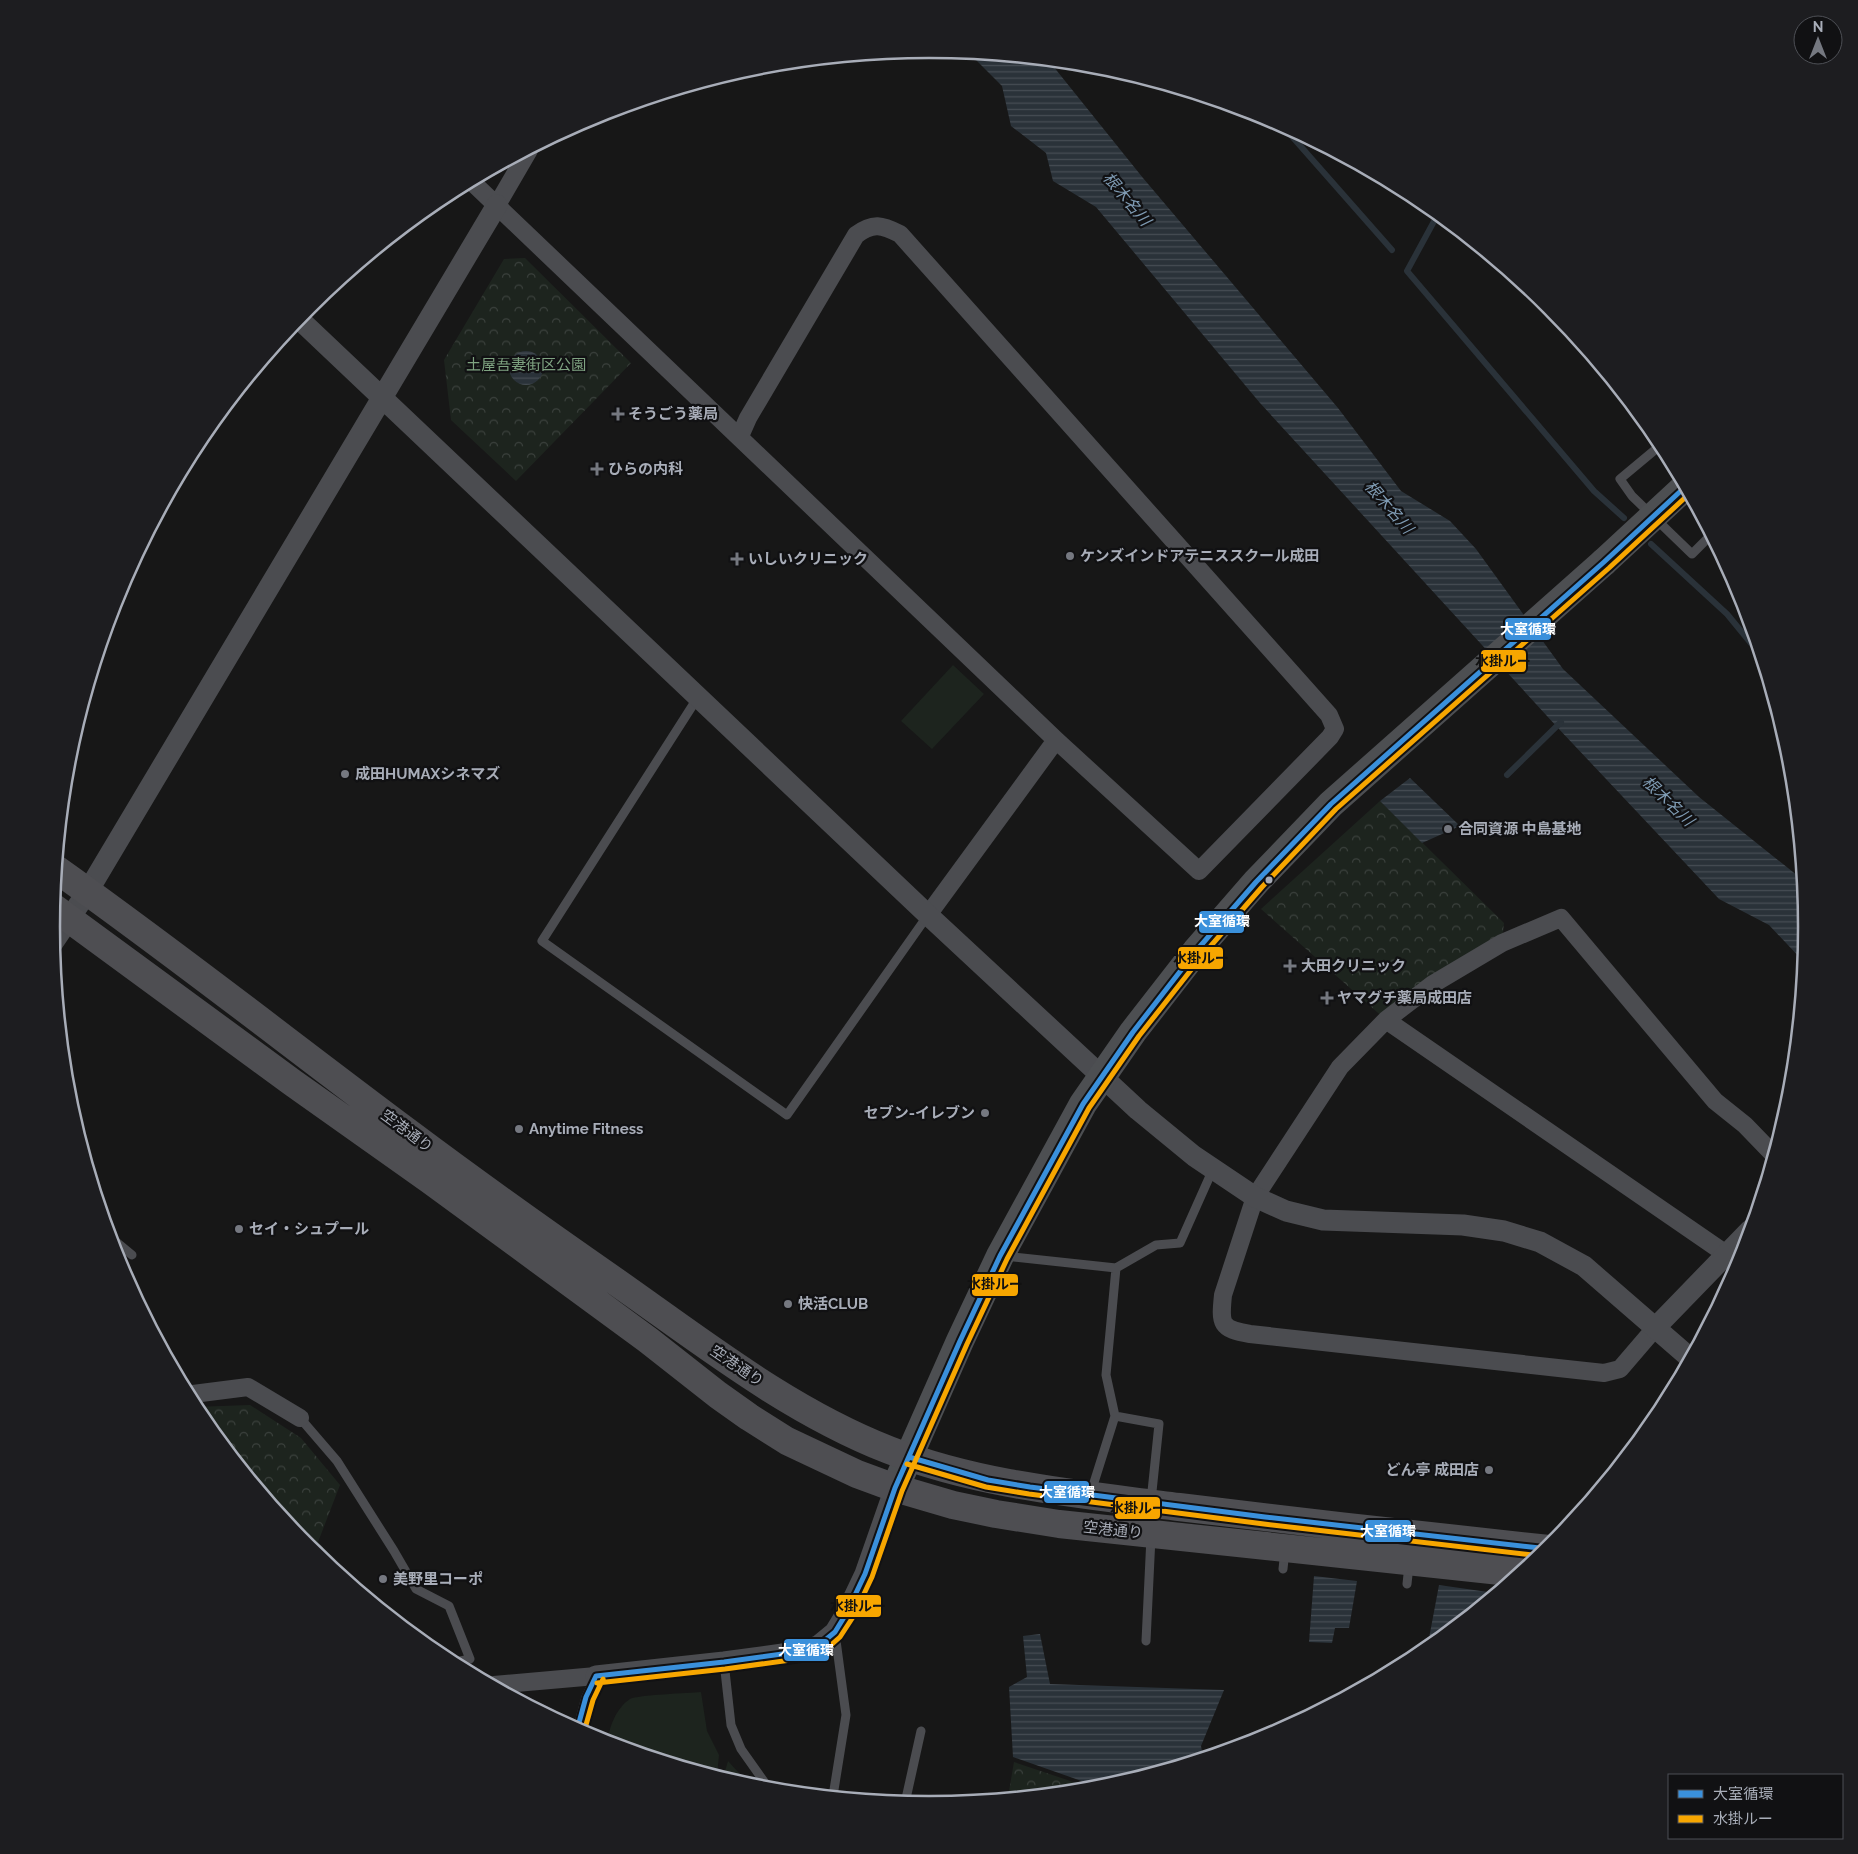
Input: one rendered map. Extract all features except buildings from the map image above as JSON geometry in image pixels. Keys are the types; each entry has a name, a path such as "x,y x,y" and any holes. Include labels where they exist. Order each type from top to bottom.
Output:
{"highway":[{"name":"空港通り","path":"61,872 413,1136 552,1237 723,1357 814,1415 874,1444 909,1457 988,1480 1030,1487 1150,1503 1538,1548"},
{"name":"空港通り","path":"62,913 648,1340 749,1418 787,1441 857,1474 895,1488 953,1505 996,1514 1059,1524 1151,1534 1284,1559 1408,1573 1511,1573"}],"main road":[{"path":"895,1488 956,1349 1000,1256 1083,1104 1101,1076 1196,951 1256,882 1331,804 1604,562 1681,491"}],"street":[{"path":"62,913 88,891 525,157"},
{"path":"476,185 1056,740 1199,871 1330,737 1335,729 1329,715 900,234 885,227 866,227 856,235 748,418 740,436"},
{"path":"304,323 928,915 1138,1110 1194,1156 1255,1197 1286,1211 1323,1220 1463,1225 1504,1231 1540,1242 1584,1266 1686,1354"},
{"path":"928,915 1056,740"},
{"path":"1739,1241 1656,1327 1620,1369 1604,1373 1230,1331 1223,1322 1223,1295 1255,1197 1340,1067 1386,1020 1433,984 1502,943 1561,918 1715,1100 1745,1125 1769,1150"},
{"path":"1386,1020 1726,1254"},
{"path":"196,1394 248,1387 300,1418"},
{"path":"502,1684 724,1662 804,1651 818,1646 835,1632 846,1614 865,1574 895,1488"}],"lane":[{"path":"1655,449 1620,479 1632,496 1692,554 1707,539"},
{"path":"698,697 542,941 787,1115 928,915"},
{"path":"1000,1256 1116,1268 1156,1245 1180,1243 1213,1169"},
{"path":"120,1245 132,1254"},
{"path":"1091,1495 1115,1416 1106,1375 1116,1268"},
{"path":"1115,1416 1160,1424 1150,1503"},
{"path":"300,1418 337,1461 416,1589 449,1606 470,1659 462,1660"},
{"path":"1146,1641 1151,1534"},
{"path":"834,1791 846,1714 835,1632"},
{"path":"724,1662 732,1725 742,1749 764,1781"},
{"path":"580,1723 586,1697 596,1676"},
{"path":"907,1796 921,1731"}],"green space":[{"name":"土屋吾妻街区公園","path":"525,258 631,363 516,481 451,420 444,360 504,259"},
{"path":"953,665 984,694 932,749 901,721"},
{"path":"1380,801 1504,923 1502,943 1386,1020 1261,909"},
{"path":"250,1405 301,1438 340,1485 318,1542 357,1582 314,1542 275,1500 239,1456 204,1407"},
{"path":"701,1692 707,1731 719,1755 718,1770 650,1750 609,1735 614,1718 625,1703 630,1699 652,1695"},
{"path":"728,1761 742,1776 725,1772"},
{"path":"1014,1762 1077,1783 1042,1789 1009,1793"}],"water":[{"name":"根木名川","path":"975,59 1054,67 1143,178 1338,408 1401,491 1450,521 1476,549 1563,669 1699,797 1797,875 1798,956 1769,925 1719,899 1558,728 1260,403 1096,207 1053,181 1046,153 1011,126 1002,86"},
{"path":"526,351 533,352 538,356 542,361 542,375 538,380 533,384 526,385 519,384 514,380 510,375 509,368 510,361 514,356 519,352"},
{"path":"1410,778 1460,826 1422,843 1380,801"},
{"path":"1314,1576 1357,1581 1349,1628 1335,1628 1332,1643 1309,1642"},
{"path":"1439,1585 1488,1592 1458,1617 1429,1638"},
{"path":"1040,1634 1050,1684 1224,1690 1201,1746 1202,1752 1154,1767 1085,1782 1013,1757 1009,1687 1027,1677 1023,1636"}],"waterway":[{"path":"1293,138 1392,250"},
{"path":"1435,220 1407,271 1594,491 1624,518"},
{"path":"1651,544 1727,614 1750,642"},
{"path":"1507,775 1561,722"}],"transit line":[{"name":"大室循環","path":"596,1676 804,1651 818,1646 835,1632 846,1614 865,1574 895,1488 1000,1256 1083,1104 1133,1032 1196,951 1256,882 1331,804 1604,562 1681,491"},
{"name":"水掛ルー","path":"597,1683 805,1658 822,1653 840,1637 853,1617 872,1577 902,1491 1007,1259 1089,1108 1139,1036 1202,956 1262,887 1336,809 1609,568 1685,498"},
{"name":"大室循環","path":"909,1457 988,1480 1030,1487 1265,1517 1538,1548"},
{"name":"水掛ルー","path":"907,1464 986,1487 1029,1494 1264,1524 1530,1555"},
{"name":"大室循環","path":"579,1723 586,1697 596,1676"},
{"name":"水掛ルー","path":"586,1726 593,1700 603,1679"}],"place":[{"name":"そうごう薬局","path":"618,414"},
{"name":"ひらの内科","path":"597,469"},
{"name":"ケンズインドアテニススクール成田","path":"1070,556"},
{"name":"いしいクリニック","path":"737,559"},
{"name":"成田HUMAXシネマズ","path":"345,774"},
{"name":"合同資源 中島基地","path":"1448,829"},
{"name":"大田クリニック","path":"1290,966"},
{"name":"ヤマグチ薬局成田店","path":"1327,998"},
{"name":"セブン-イレブン","path":"985,1113"},
{"name":"Anytime Fitness","path":"519,1129"},
{"name":"セイ・シュプール","path":"239,1229"},
{"name":"快活CLUB","path":"788,1304"},
{"name":"どん亭 成田店","path":"1489,1470"},
{"name":"美野里コーポ","path":"383,1579"}]}
